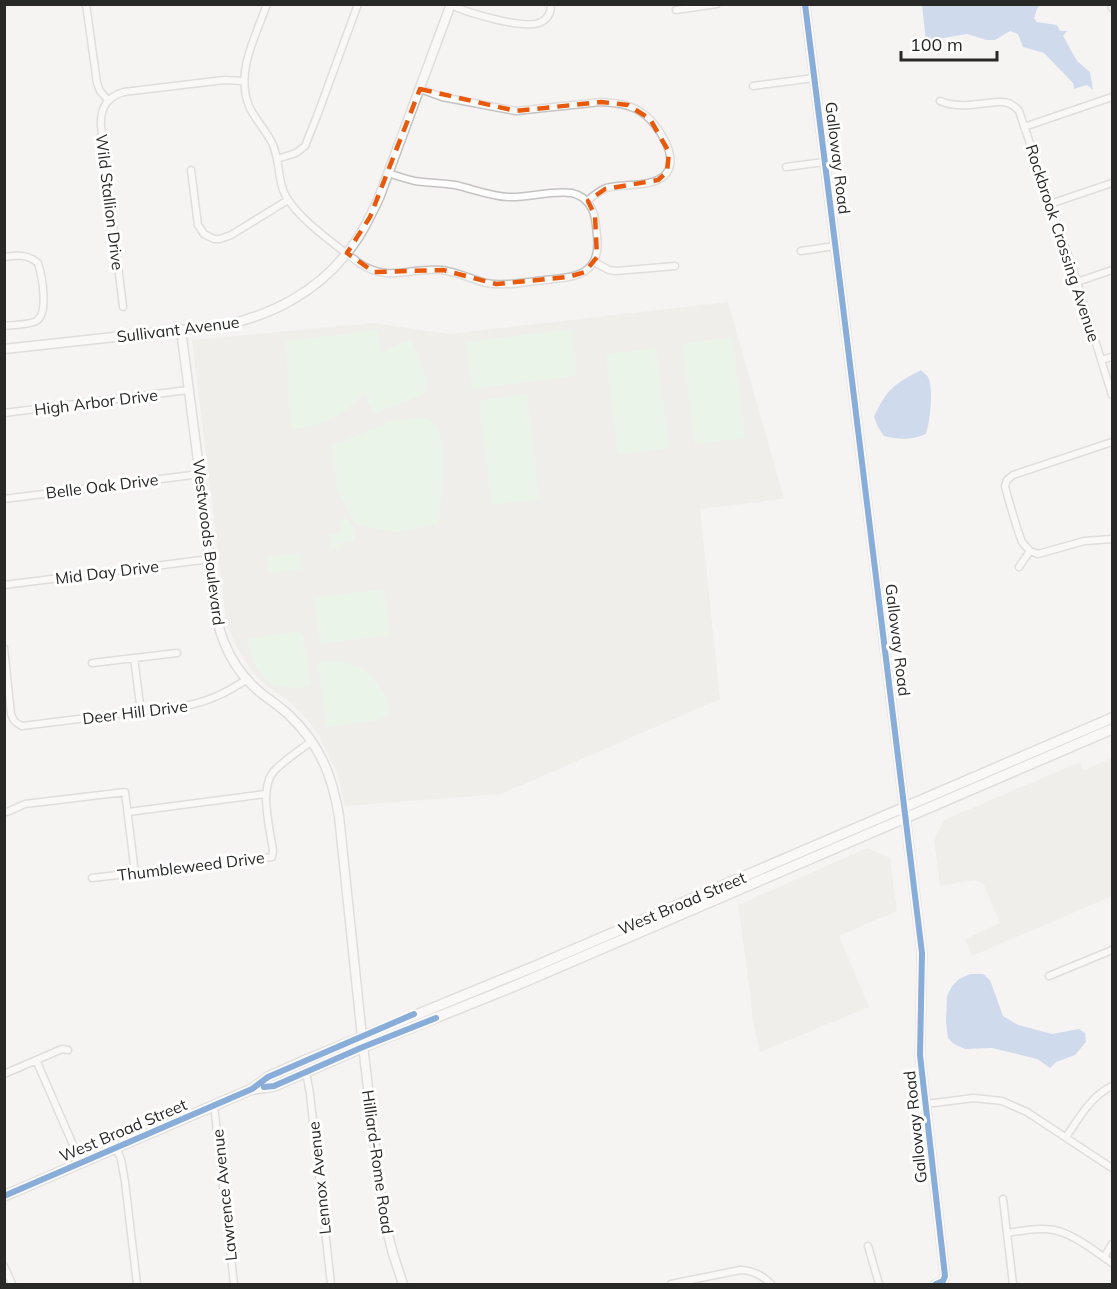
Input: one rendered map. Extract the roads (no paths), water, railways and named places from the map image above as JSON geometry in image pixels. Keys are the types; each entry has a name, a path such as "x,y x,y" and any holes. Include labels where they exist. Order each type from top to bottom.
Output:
{"main road":[{"name":"West Broad Street","path":"252,1089 274,1086 362,1042 1113,718"},
{"name":"West Broad Street","path":"6,1193 252,1089 268,1077 517,985 1113,729"}],"street":[{"path":"86,4 97,83 100,91 108,100 124,92 224,81 244,81"},
{"path":"267,4 247,59 244,89 249,107 268,136 288,200 301,216 347,253 369,270 380,273 443,270 496,284 568,277 585,272 594,262 598,251 595,216 588,201 577,195 565,193 511,197 490,195 456,185 413,181 388,173"},
{"path":"277,159 296,153 305,146 358,4"},
{"path":"451,5 466,12 529,25 546,18 551,4"},
{"path":"676,9 717,4"},
{"name":"Galloway Road","path":"805,4 922,952 920,1055 945,1276 940,1282"},
{"name":"Sullivant Avenue","path":"4,349 225,326 284,305 322,279 347,253 379,198 451,5"},
{"path":"753,86 814,78"},
{"path":"420,89 442,97 516,111 601,102 628,105 641,112 651,119 665,142 671,162 668,172 652,182 605,189 596,193 588,201"},
{"path":"1024,127 1113,97"},
{"name":"Wild Stallion Drive","path":"108,100 102,110 100,126 123,307"},
{"name":"Rockbrook Crossing Avenue","path":"940,101 950,105 1004,101 1015,106 1019,111 1113,394"},
{"path":"786,168 824,162"},
{"path":"191,170 198,225 204,234 214,239 231,235 288,200"},
{"path":"1050,204 1113,183"},
{"path":"801,251 835,246"},
{"path":"4,257 23,255 38,263 43,309 41,316 34,322 4,326"},
{"path":"594,262 616,271 675,266"},
{"path":"1077,282 1113,270"},
{"name":"Westwoods Boulevard","path":"181,330 220,631 237,667 263,694 290,716 312,741 328,770 335,793 343,851 362,1042"},
{"path":"1101,360 1113,357"},
{"name":"High Arbor Drive","path":"4,413 189,390"},
{"path":"1113,442 1012,476 1006,482 1008,498 1022,542 1030,551 1038,554 1084,541 1113,539"},
{"name":"Belle Oak Drive","path":"4,499 200,474"},
{"path":"1019,567 1030,551"},
{"name":"Mid Day Drive","path":"4,585 210,559"},
{"name":"Deer Hill Drive","path":"4,648 11,714 16,724 22,726 202,703 219,696 247,679"},
{"path":"92,663 177,653"},
{"path":"135,658 141,712"},
{"path":"128,812 266,794 269,779 274,770 312,741"},
{"path":"7,812 25,804 125,792 135,873"},
{"name":"Thumbleweed Drive","path":"92,878 270,857 273,854 266,794"},
{"path":"1049,976 1112,951"},
{"name":"Hilliard-Rome Road","path":"362,1042 383,1215 403,1284"},
{"path":"4,1074 62,1049 68,1050"},
{"path":"36,1060 81,1163"},
{"name":"Lennox Avenue","path":"306,1072 331,1284"},
{"path":"1066,1137 1084,1110 1106,1089 1113,1086"},
{"path":"926,1104 974,1098 1002,1101 1027,1112 1113,1168"},
{"name":"Lawrence Avenue","path":"214,1105 234,1284"},
{"path":"116,1148 121,1159 125,1182 137,1284"},
{"path":"1003,1200 1013,1284"},
{"path":"1007,1233 1041,1229 1055,1230 1072,1237 1113,1263"},
{"path":"1104,1257 1113,1244"},
{"path":"868,1246 879,1284"},
{"path":"4,1266 12,1284"},
{"path":"671,1284 740,1270 757,1273 771,1284"}],"water":[{"path":"922,5 1040,5 1034,18 1037,22 1057,25 1060,31 1067,31 1063,36 1077,61 1090,72 1093,90 1087,85 1074,89 1073,83 1044,53 1023,47 1018,34 1010,31 995,40 986,40 967,34 926,41"},
{"path":"921,370 928,377 931,389 926,434 905,439 884,436 874,417 883,399 893,388"},
{"path":"970,974 983,974 990,980 1003,1016 1018,1025 1052,1034 1079,1029 1085,1033 1086,1042 1075,1055 1056,1062 1050,1068 1037,1059 992,1048 965,1049 954,1044 948,1038 947,996 959,979"}]}
